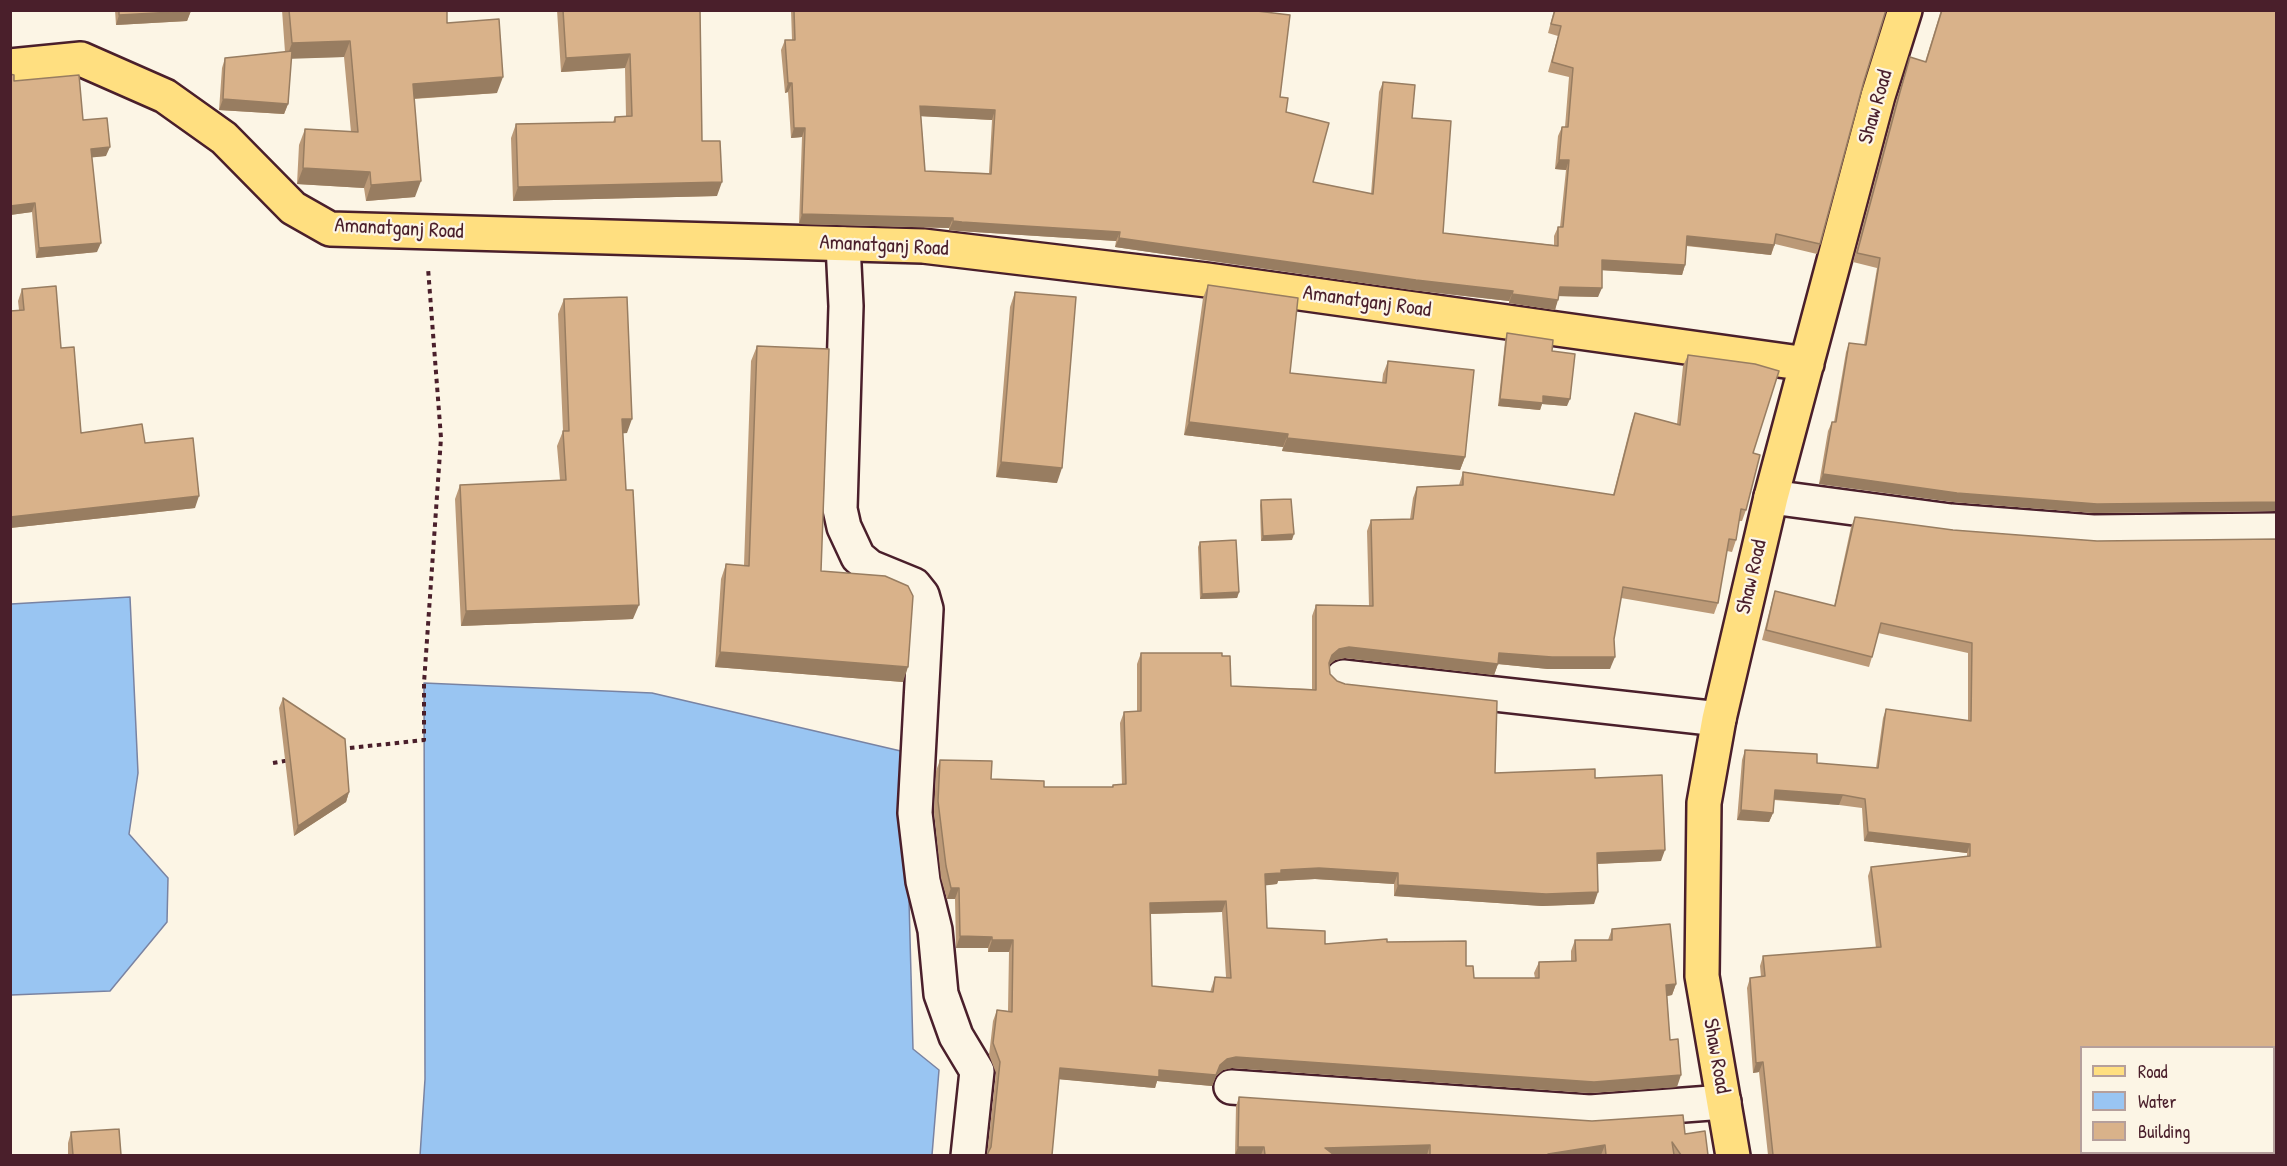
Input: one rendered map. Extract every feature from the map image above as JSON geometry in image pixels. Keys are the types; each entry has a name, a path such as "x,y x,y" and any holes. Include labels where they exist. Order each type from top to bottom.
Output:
{"main road":[{"name":"Shaw Road","path":"1733,1155 1702,976 1704,803 1719,719 1771,496 1878,96 1905,10"},
{"name":"Amanatganj Road","path":"10,66 81,59 165,96 224,138 293,208 330,229 923,246 1207,280 1807,364"}],"street":[{"path":"843,244 846,306 840,509 844,527 858,557 870,567 914,585 922,595 926,609 915,813 922,881 935,930 941,994 956,1036 977,1071 968,1155"},
{"path":"1771,496 1951,521 2094,532 2277,530"},
{"path":"1343,677 1719,719"},
{"path":"1231,1087 1590,1112 1724,1102"}],"path":[{"path":"330,752 424,740 424,683 441,438 425,231"},
{"path":"273,763 297,759"}],"water":[{"path":"130,597 138,773 129,834 168,878 167,922 110,991 11,995 11,604"},
{"path":"424,683 652,693 905,752 913,1049 939,1070 932,1155 420,1156 425,1079"}],"building":[{"path":"119,10 191,10 191,11 119,15"},
{"path":"289,10 447,10 447,23 499,19 503,77 413,84 421,181 371,185 370,172 303,168 305,129 358,132 350,41 292,43"},
{"path":"563,10 700,10 702,141 720,141 722,182 518,187 516,124 615,122 615,117 632,116 630,54 566,58"},
{"path":"794,10 1257,10 1290,15 1280,97 1288,98 1286,112 1329,123 1313,182 1373,194 1383,82 1415,85 1412,118 1451,121 1443,233 1558,246 1558,227 1563,227 1569,160 1559,160 1562,127 1568,127 1573,68 1552,62 1561,26 1551,24 1555,10 1886,10 1864,81 1820,244 1776,234 1774,245 1687,236 1685,265 1602,260 1602,288 1560,287 1558,300 1512,294 1513,291 1416,280 1119,238 1120,232 962,222 953,221 953,218 802,214 805,128 794,128 792,83 788,83 785,40 795,40","holes":["920,106 995,110 991,174 925,171"]},
{"path":"1942,10 2277,10 2277,502 2097,504 1957,493 1823,474 1832,422 1836,422 1849,343 1866,345 1880,258 1857,253 1910,57 1926,62"},
{"path":"292,51 288,104 223,99 225,58"},
{"path":"10,74 14,75 14,81 79,75 83,120 107,118 110,147 91,149 101,243 39,248 35,203 10,206"},
{"path":"1208,285 1298,298 1290,373 1386,383 1388,361 1474,370 1465,457 1287,438 1288,434 1189,422"},
{"path":"56,286 61,348 74,347 81,433 142,424 145,443 193,438 199,496 10,517 10,311 24,310 22,289"},
{"path":"1015,292 1076,297 1062,468 1001,462"},
{"path":"627,297 632,419 622,419 626,490 633,490 639,605 466,611 460,485 566,480 563,431 569,431 564,299"},
{"path":"1507,333 1553,340 1552,351 1575,354 1570,399 1543,396 1543,403 1500,399"},
{"path":"757,346 829,349 821,571 885,576 908,586 913,596 908,667 720,652 726,564 749,566"},
{"path":"1688,355 1755,364 1779,371 1753,453 1760,455 1746,510 1741,509 1736,540 1729,539 1718,603 1623,587 1614,639 1615,657 1552,657 1499,653 1498,664 1349,647 1339,649 1332,655 1329,663 1330,674 1337,681 1345,684 1497,701 1495,773 1595,769 1595,778 1662,775 1665,850 1597,853 1598,892 1546,894 1398,885 1398,873 1319,868 1281,870 1281,873 1265,874 1267,928 1325,931 1325,944 1387,939 1387,942 1466,941 1466,966 1473,966 1474,978 1539,978 1539,962 1576,961 1575,940 1612,940 1612,929 1670,924 1676,984 1666,985 1670,1040 1678,1039 1681,1075 1594,1082 1236,1057 1227,1059 1220,1065 1216,1075 1159,1070 1159,1077 1060,1068 1052,1155 987,1155 991,1147 1000,1062 993,1043 997,1010 1012,1012 1013,940 960,936 959,888 951,888 938,801 940,760 992,761 991,779 1044,781 1044,787 1113,787 1113,785 1126,784 1124,712 1141,711 1141,653 1222,653 1222,656 1230,656 1231,686 1316,690 1316,605 1373,606 1371,520 1413,519 1417,487 1463,485 1463,472 1614,495 1635,413 1680,425","holes":["1226,901 1231,978 1215,977 1213,992 1152,986 1150,903"]},
{"path":"1291,499 1294,534 1263,536 1261,500"},
{"path":"1855,517 1953,530 2097,541 2277,539 2277,1155 1773,1155 1763,1062 1756,1063 1750,978 1765,976 1763,956 1881,947 1871,867 1970,856 1970,844 1868,832 1865,799 1843,795 1775,790 1773,813 1741,810 1745,750 1817,754 1817,763 1878,768 1886,709 1971,721 1972,643 1881,623 1872,657 1766,630 1775,591 1835,606"},
{"path":"1236,540 1239,592 1202,594 1200,542"},
{"path":"283,698 345,739 349,792 298,826"},
{"path":"1239,1097 1592,1121 1683,1115 1685,1134 1705,1131 1708,1155 1681,1155 1672,1142 1674,1155 1606,1155 1605,1145 1548,1155 1430,1155 1430,1145 1325,1148 1334,1155 1265,1155 1264,1147 1238,1147"},
{"path":"119,1129 121,1155 73,1155 71,1132"}]}
